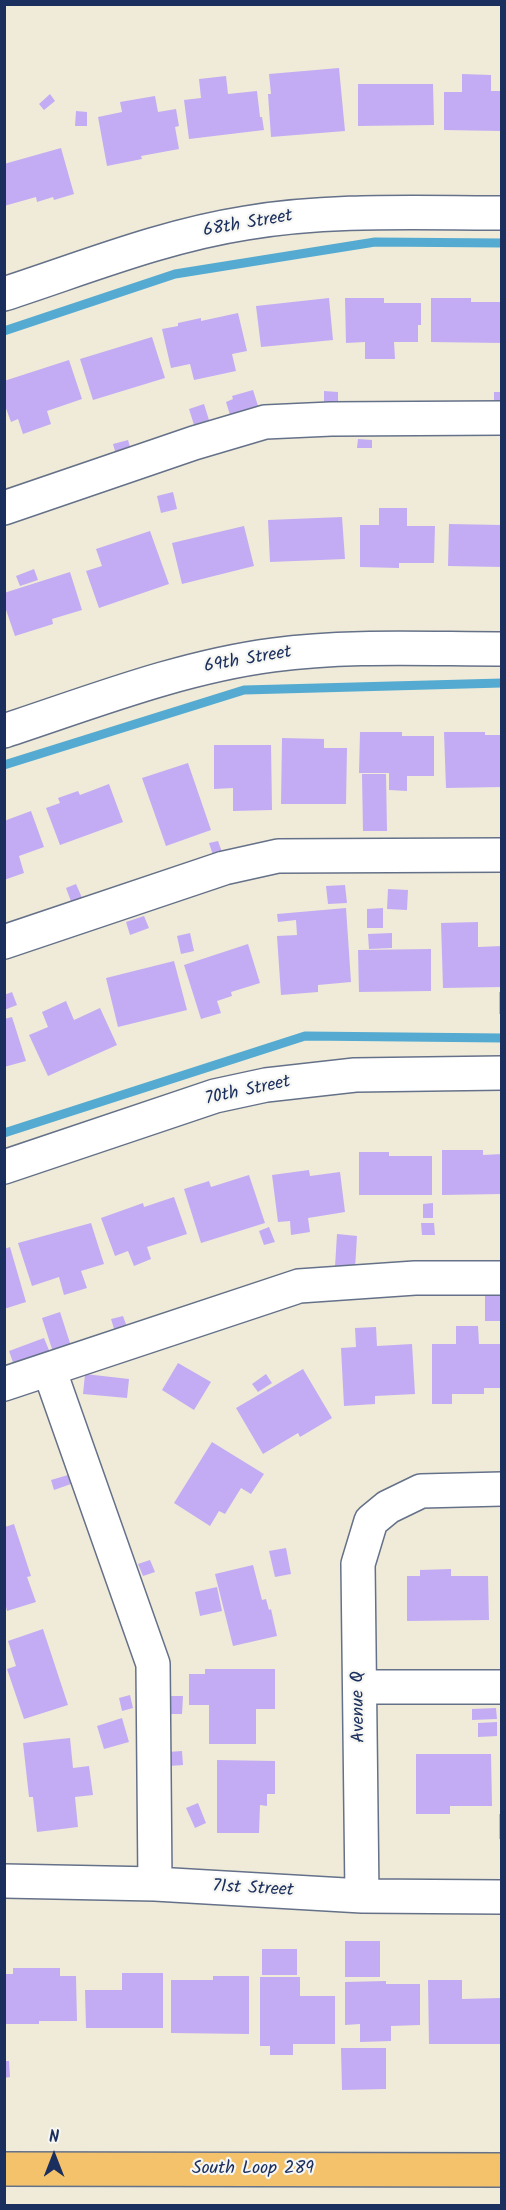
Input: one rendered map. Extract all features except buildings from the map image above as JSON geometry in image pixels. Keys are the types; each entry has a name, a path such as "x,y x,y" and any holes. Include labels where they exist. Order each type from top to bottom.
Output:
{"main road":[{"name":"South Loop 289","path":"4,2169 501,2170"}],"street":[{"name":"68th Street","path":"4,294 144,248 243,223 342,213 501,213"},
{"path":"4,507 194,443 265,422 331,419 501,418"},
{"name":"69th Street","path":"4,731 143,685 206,668 270,655 336,649 501,649"},
{"path":"4,942 224,868 278,856 501,855"},
{"name":"70th Street","path":"4,1167 215,1096 266,1085 354,1075 501,1072"},
{"path":"4,1384 299,1286 415,1278 501,1278"},
{"path":"49,1369 153,1664 155,1884"},
{"name":"Avenue Q","path":"362,1896 358,1564 371,1521 388,1507 421,1491 501,1489"},
{"path":"360,1687 501,1687"},
{"name":"71st Street","path":"4,1881 155,1884 362,1896 501,1897"}],"waterway":[{"path":"4,331 175,274 375,242 502,243"},
{"path":"4,765 244,690 502,683"},
{"path":"4,1133 305,1036 502,1038"}]}
